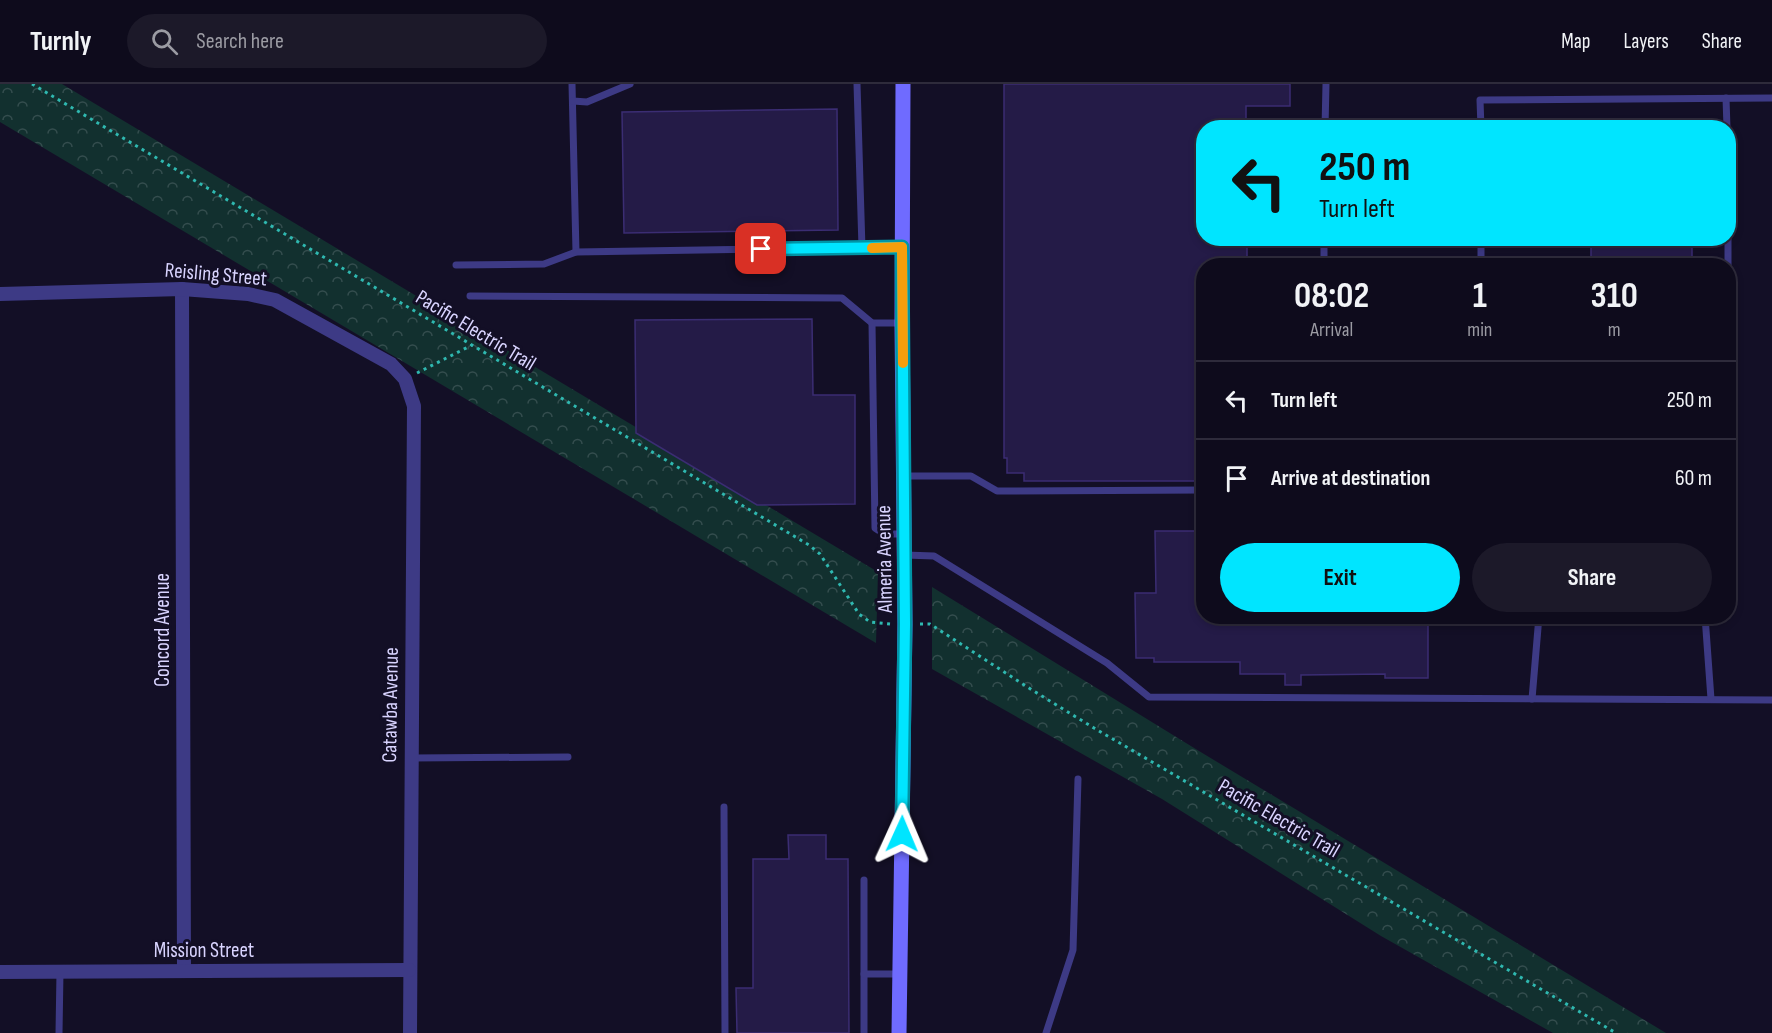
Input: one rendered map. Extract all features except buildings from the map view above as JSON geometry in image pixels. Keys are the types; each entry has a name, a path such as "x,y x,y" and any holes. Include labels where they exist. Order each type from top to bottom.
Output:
{"street":[{"name":"Almeria Avenue","path":"899,1033 905,624 902,323 903,84"},
{"name":"Reisling Street","path":"0,294 182,289 248,294 275,300 391,364 405,379"},
{"name":"Concord Avenue","path":"182,289 184,971"},
{"name":"Catawba Avenue","path":"405,379 414,406 410,1033"},
{"name":"Mission Street","path":"0,972 409,970"}],"lane":[{"path":"572,84 576,252"},
{"path":"573,101 587,102 630,84"},
{"path":"857,84 862,248"},
{"path":"1325,120 1326,84"},
{"path":"1726,98 1726,120"},
{"path":"1481,120 1480,100 1772,98"},
{"path":"456,265 544,264 576,252 902,247"},
{"path":"470,296 842,298 872,323 902,323"},
{"path":"872,323 875,528 884,534 904,534"},
{"path":"904,476 971,476 998,491 1196,490"},
{"path":"904,555 934,556 1107,663 1149,697 1772,700"},
{"path":"1532,699 1538,624"},
{"path":"1706,624 1711,699"},
{"path":"411,758 568,757"},
{"path":"1046,1033 1073,950 1078,779"},
{"path":"724,807 725,1033"},
{"path":"864,880 864,1033"},
{"path":"59,1033 60,972"},
{"path":"864,974 899,974"}],"path":[{"name":"Pacific Electric Trail","path":"32,84 809,545 820,554 859,614 870,622 881,624"},
{"path":"405,379 472,345"},
{"name":"Pacific Electric Trail","path":"930,624 1094,728 1616,1033"}],"green space":[{"path":"0,84 62,84 878,572 876,643 0,122"},
{"path":"932,587 1666,1033 1553,1033 1381,936 1162,799 932,669"}],"slow traffic":[{"path":"872,248 902,247 903,363"}],"route":[{"path":"761,249 902,247 905,624 902,834"}]}
